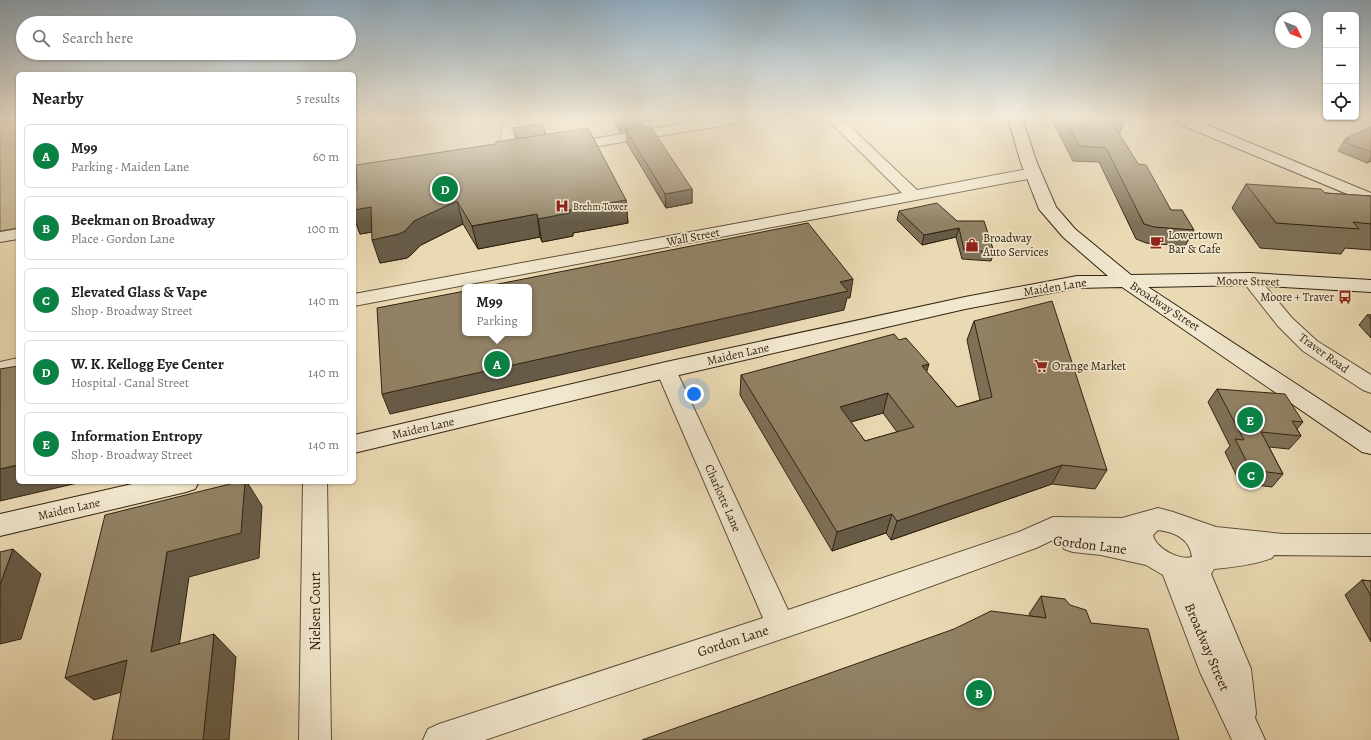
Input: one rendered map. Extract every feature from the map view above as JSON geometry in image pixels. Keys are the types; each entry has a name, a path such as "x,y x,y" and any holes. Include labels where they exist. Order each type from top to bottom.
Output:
{"main road":[{"name":"Broadway Street","path":"1026,153 1033,173 1050,212 1069,233 1125,280 1371,445"},
{"path":"1259,153 1371,200"},
{"name":"Moore Street","path":"1125,280 1250,279 1371,286"},
{"name":"Maiden Lane","path":"356,444 666,370 965,303 1077,282 1125,280"},
{"name":"Maiden Lane","path":"0,525 177,484"}],"street":[{"path":"869,153 913,195"},
{"name":"Wall Street","path":"356,300 1033,173"},
{"path":"356,182 400,174"},
{"path":"0,237 16,234"},
{"name":"Traver Road","path":"1250,279 1286,322 1310,346 1371,385"},
{"path":"0,369 16,365"},
{"name":"Charlotte Lane","path":"666,370 781,626"},
{"name":"Nielsen Court","path":"315,484 315,740"},
{"name":"Gordon Lane","path":"439,740 781,626 1027,540 1053,528 1122,529 1145,524 1150,520 1168,520 1188,528"},
{"path":"1145,524 1141,530 1141,538 1182,563 1244,554 1283,546"},
{"path":"1188,528 1216,538 1283,546 1371,545"},
{"path":"1182,563 1205,551 1202,543 1188,528"},
{"name":"Gordon Lane","path":"1027,540 1060,540 1101,544 1182,563"},
{"name":"Broadway Street","path":"1182,563 1215,672 1246,733"}],"shaded area":[{"path":"0,153 16,153 16,228 0,231"},
{"path":"356,153 498,153 498,154 356,176"}],"building":[{"path":"439,153 601,153 626,200 569,210 570,213 538,219 537,214 472,226 457,201 414,221 405,231 399,234 372,240 371,207 356,210 356,165"},
{"path":"640,153 668,153 692,189 665,194"},
{"path":"1108,153 1131,153 1138,164 1146,165 1171,210 1182,210 1194,230 1154,227 1144,224"},
{"path":"1246,184 1321,189 1325,193 1371,196 1371,224 1353,222 1359,229 1276,223"},
{"path":"937,203 957,221 984,221 994,252 964,250 959,228 924,235 899,211"},
{"path":"808,223 853,279 840,282 848,291 382,394 377,308 462,292 462,336 532,336 532,284 498,284"},
{"path":"1052,301 1107,470 1062,465 897,521 892,514 837,532 741,375 894,334 899,340 906,338 929,364 922,366 957,407 992,397 974,321","holes":["888,393 914,427 865,441 840,407"]},
{"path":"16,366 16,465 0,469 0,369"},
{"path":"1217,389 1285,394 1303,422 1292,421 1301,436 1261,432 1283,474 1251,470 1235,439 1244,440"},
{"path":"230,484 245,484 241,533 167,552 151,652 214,634 203,740 112,740 127,660 65,678 105,515"},
{"path":"13,549 0,585 0,552"},
{"path":"1362,580 1371,581 1371,596"},
{"path":"1041,596 1065,599 1070,605 1086,610 1091,623 1148,629 1179,740 642,740 954,629 991,611 1046,618"}],"place":[{"name":"W. K. Kellogg Eye Center","path":"445,189"},
{"name":"Brehm Tower","path":"562,206"},
{"name":"Lowertown Bar & Cafe","path":"1157,242"},
{"name":"Broadway Auto Services","path":"972,245"},
{"name":"Moore + Traver","path":"1345,297"},
{"name":"M99","path":"497,364"},
{"name":"Orange Market","path":"1041,366"},
{"name":"Information Entropy","path":"1250,420"},
{"name":"Elevated Glass & Vape","path":"1251,475"},
{"name":"Beekman on Broadway","path":"979,693"}]}
